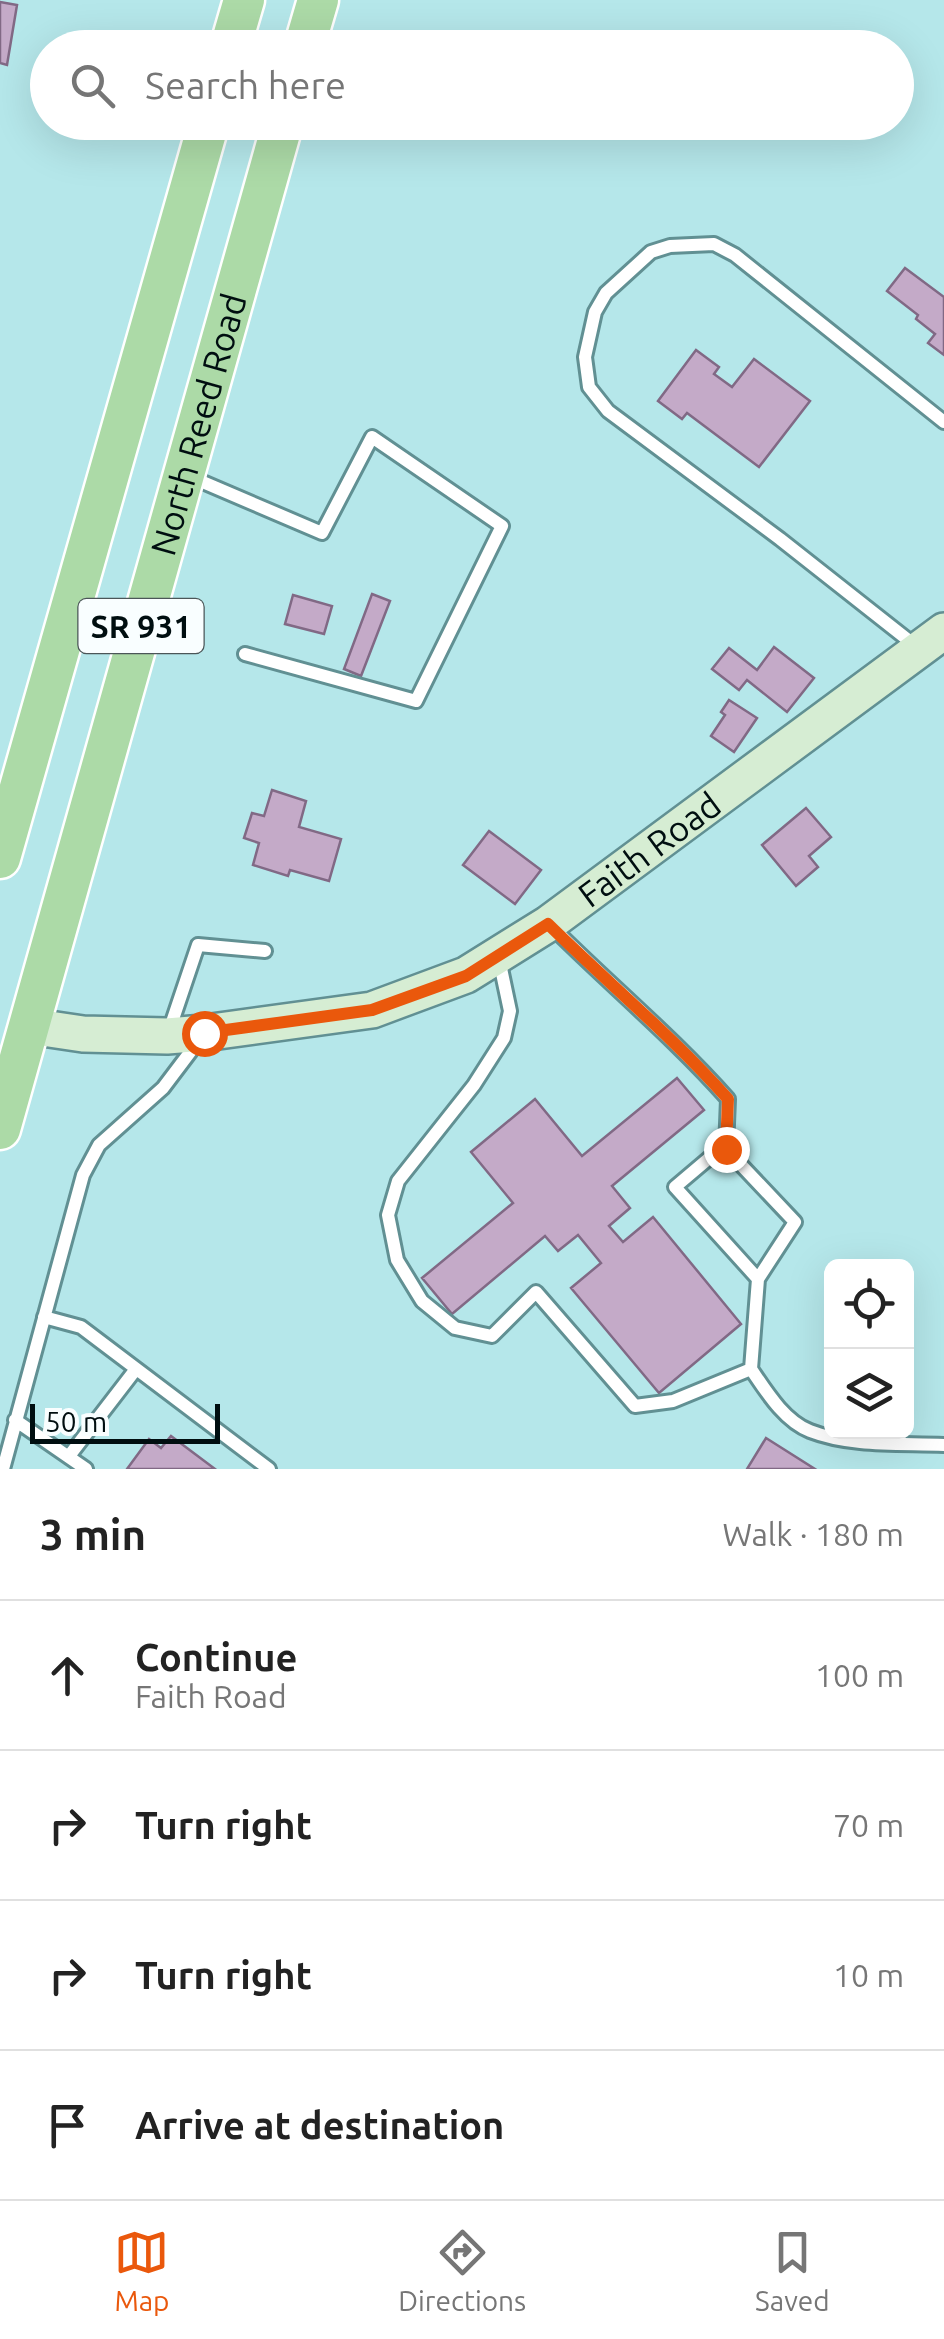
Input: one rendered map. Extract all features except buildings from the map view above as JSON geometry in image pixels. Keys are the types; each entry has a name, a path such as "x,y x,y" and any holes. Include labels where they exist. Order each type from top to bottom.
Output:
{"main road":[{"path":"235,30 244,0"},
{"path":"309,30 318,0"},
{"name":"North Reed Road","path":"0,858 204,140"},
{"name":"North Reed Road","path":"0,1130 278,140"}],"street":[{"name":"Faith Road","path":"29,1026 82,1034 204,1033 372,1010 466,976 548,924 932,640"}],"lane":[{"path":"932,640 780,539 608,411 589,387 585,357 595,312 606,293 651,252 697,242 714,244 735,256 944,422"},
{"path":"184,474 322,532 372,437 502,526 416,701 246,654"},
{"path":"548,924 610,985 680,1045 728,1099 726,1149 796,1222 758,1280 750,1369 777,1406 807,1431 856,1442 944,1445"},
{"path":"167,1036 198,945 264,951"},
{"path":"498,955 510,1011 504,1038 474,1084 398,1181 388,1215 396,1260 422,1301 455,1328 492,1336 536,1292 635,1406 673,1401 750,1369"},
{"path":"2,1462 83,1175 98,1145 163,1088 204,1033"},
{"path":"726,1142 675,1186 758,1280"},
{"path":"44,1317 80,1327 269,1469"},
{"path":"68,1456 136,1369"},
{"path":"15,1420 86,1469"}],"route":[{"path":"204,1033 372,1010 466,976 548,924 610,985 680,1045 728,1099 726,1149"}]}
